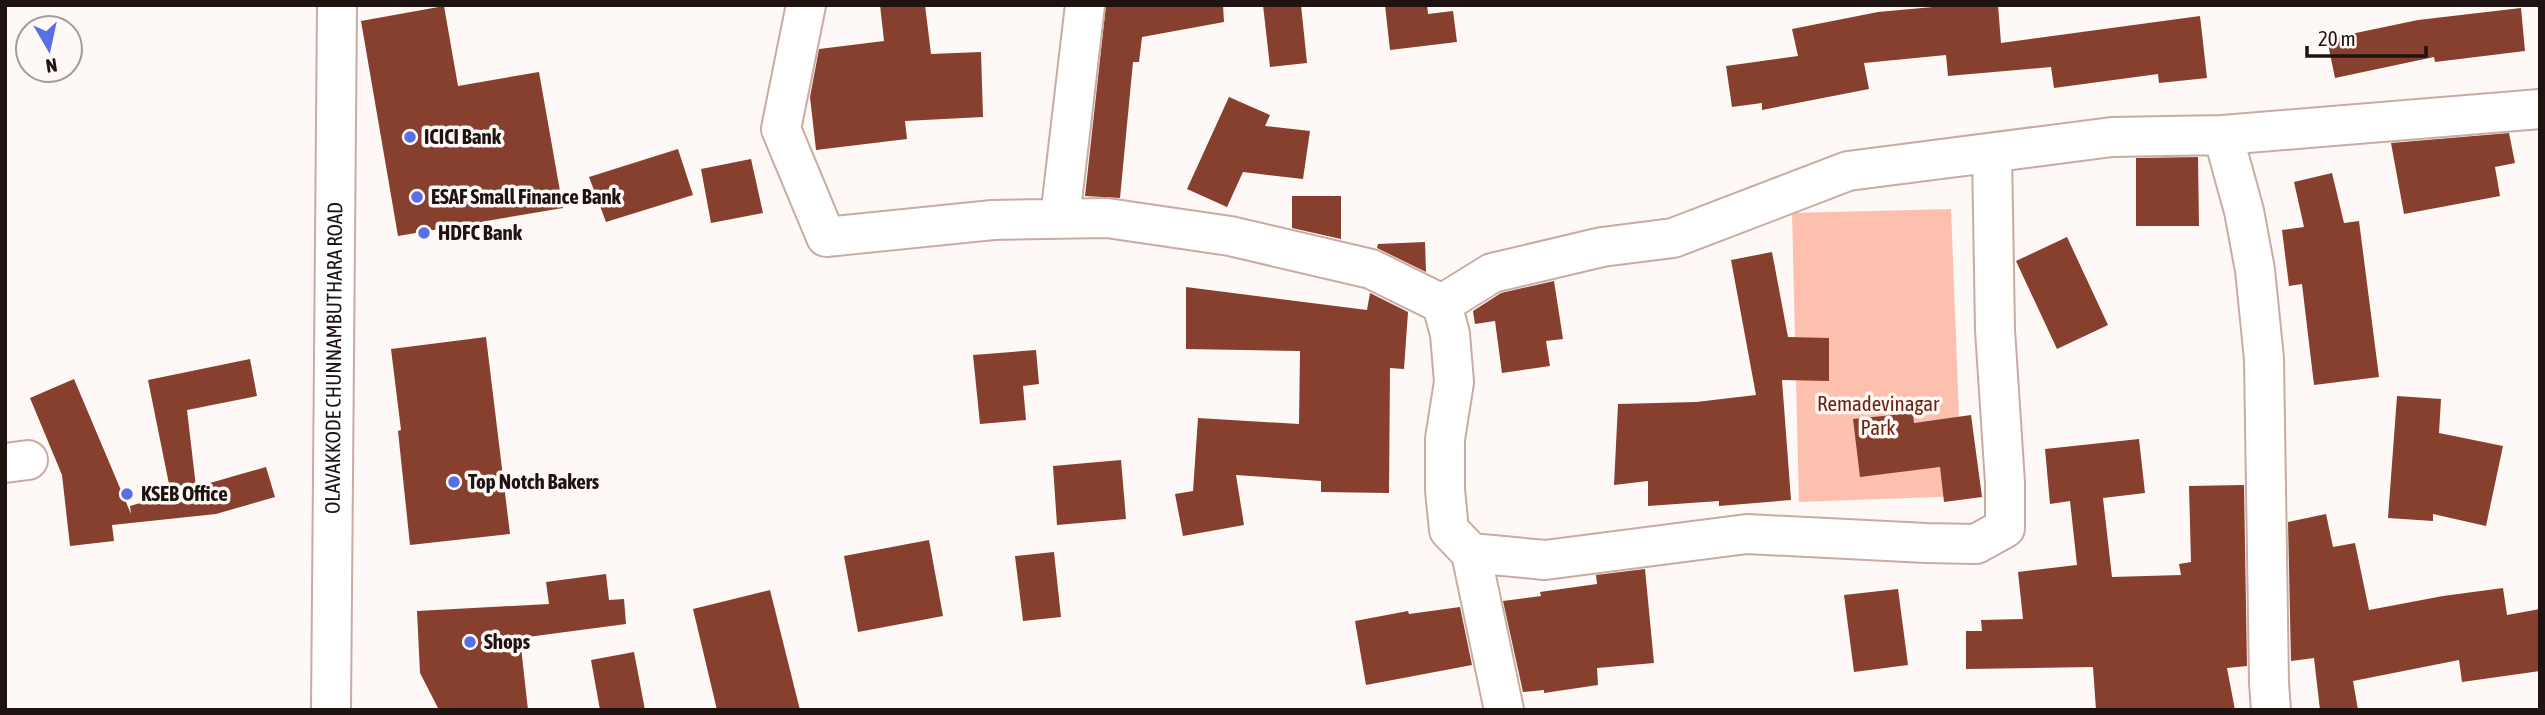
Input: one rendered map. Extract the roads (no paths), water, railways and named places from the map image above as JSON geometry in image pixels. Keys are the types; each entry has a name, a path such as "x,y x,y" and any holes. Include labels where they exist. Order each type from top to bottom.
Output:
{"street":[{"name":"OLAVAKKODE CHUNNAMBUTHARA ROAD","path":"331,710 337,5"},
{"path":"806,5 781,129 826,237 993,220 1107,218 1230,236 1371,269 1442,303 1450,334 1454,382 1445,439 1445,490 1449,530 1471,553 1504,710"},
{"path":"1060,218 1085,5"},
{"path":"1442,303 1492,273 1602,247 1673,238 1848,171 2112,137 2223,135 2540,109"},
{"path":"2223,135 2244,211 2253,258 2264,359 2268,671 2272,710"},
{"path":"1471,553 1545,560 1747,534 1926,544 1976,544 2005,528 2005,483 1995,330 1992,153"}],"place":[{"name":"ICICI Bank","path":"410,137"},
{"name":"ESAF Small Finance Bank","path":"417,197"},
{"name":"HDFC Bank","path":"424,233"},
{"name":"Top Notch Bakers","path":"454,482"},
{"name":"KSEB Office","path":"127,494"},
{"name":"Shops","path":"470,642"}],"park label":[{"name":"Remadevinagar Park","path":"1878,416"}]}
